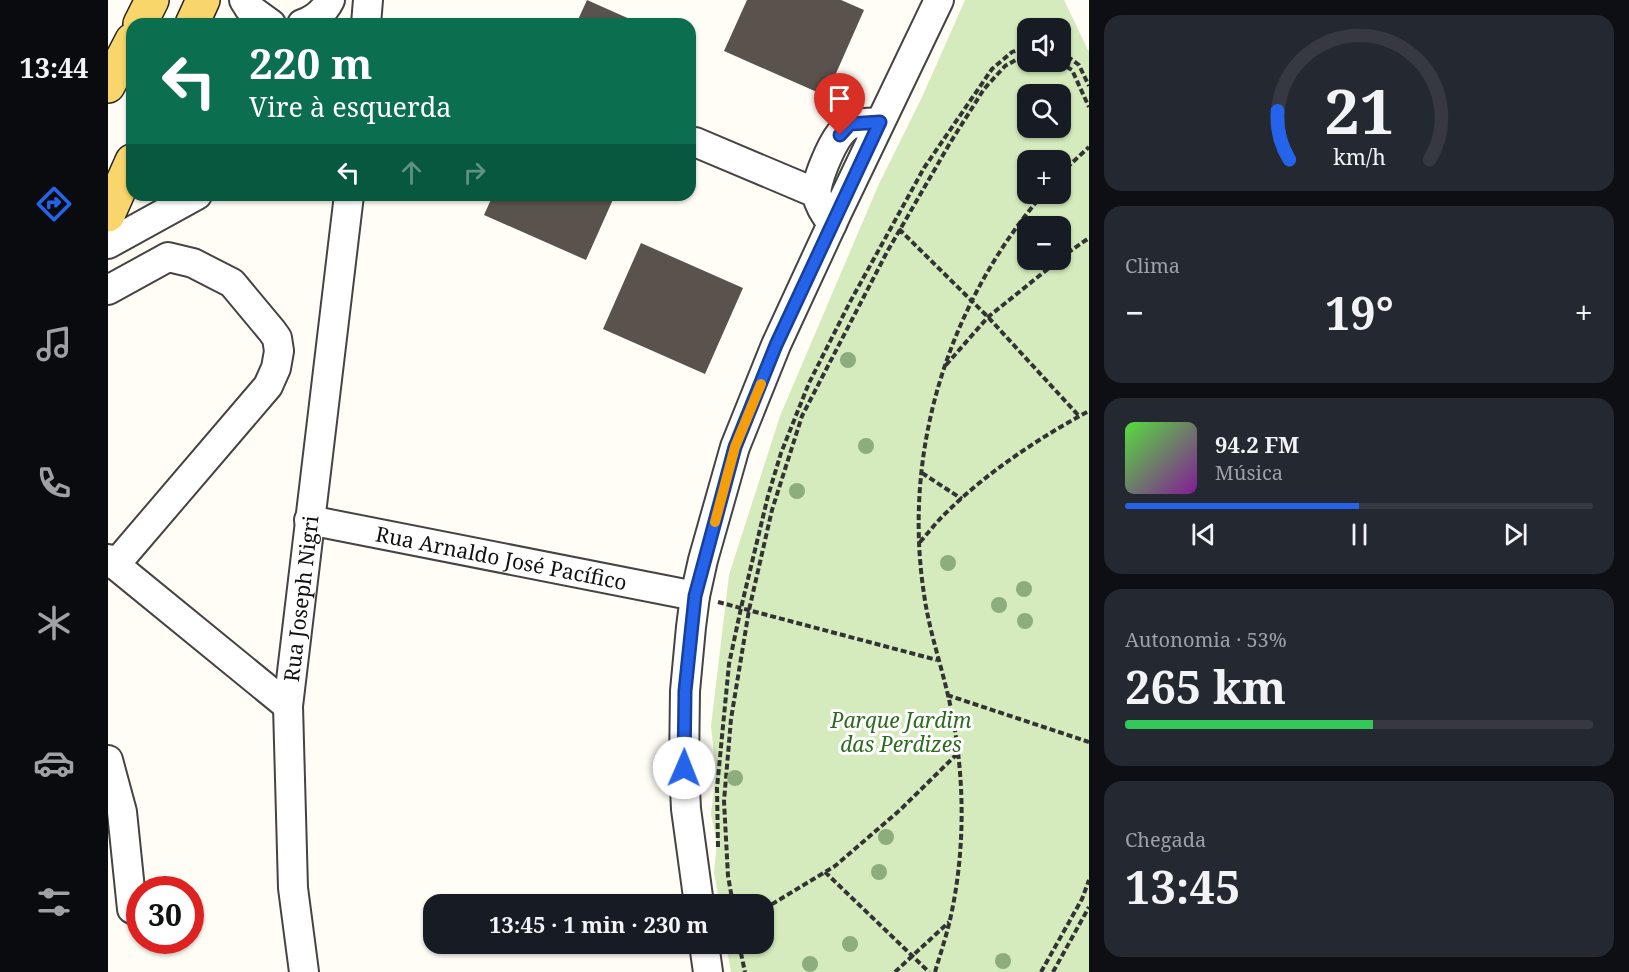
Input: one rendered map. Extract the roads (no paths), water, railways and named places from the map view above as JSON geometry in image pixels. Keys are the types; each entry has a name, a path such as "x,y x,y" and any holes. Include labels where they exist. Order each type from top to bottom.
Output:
{"main road":[{"path":"143,18 152,0"},
{"path":"195,18 203,0"},
{"path":"108,86 126,52"},
{"path":"108,215 126,174"}],"street":[{"path":"244,0 249,8 263,18"},
{"path":"314,18 330,0"},
{"path":"366,18 368,0"},
{"path":"698,894 686,808 685,691 695,596 735,447 776,345 939,0"},
{"path":"832,224 816,193 819,179 840,135 850,124 880,122"},
{"path":"696,142 816,193"},
{"path":"108,244 186,201"},
{"path":"338,201 344,226"},
{"name":"Rua Joseph Nigri","path":"304,972 293,888 288,706 348,201"},
{"path":"108,290 168,257 193,264 232,283 277,338 279,351 276,368 268,386 111,562 288,706"},
{"name":"Rua Arnaldo José Pacífico","path":"309,520 695,596"},
{"path":"108,760 123,812 129,876"},
{"path":"705,954 708,972"}],"park label":[{"name":"Parque Jardim das Perdizes","path":"901,732"}]}
